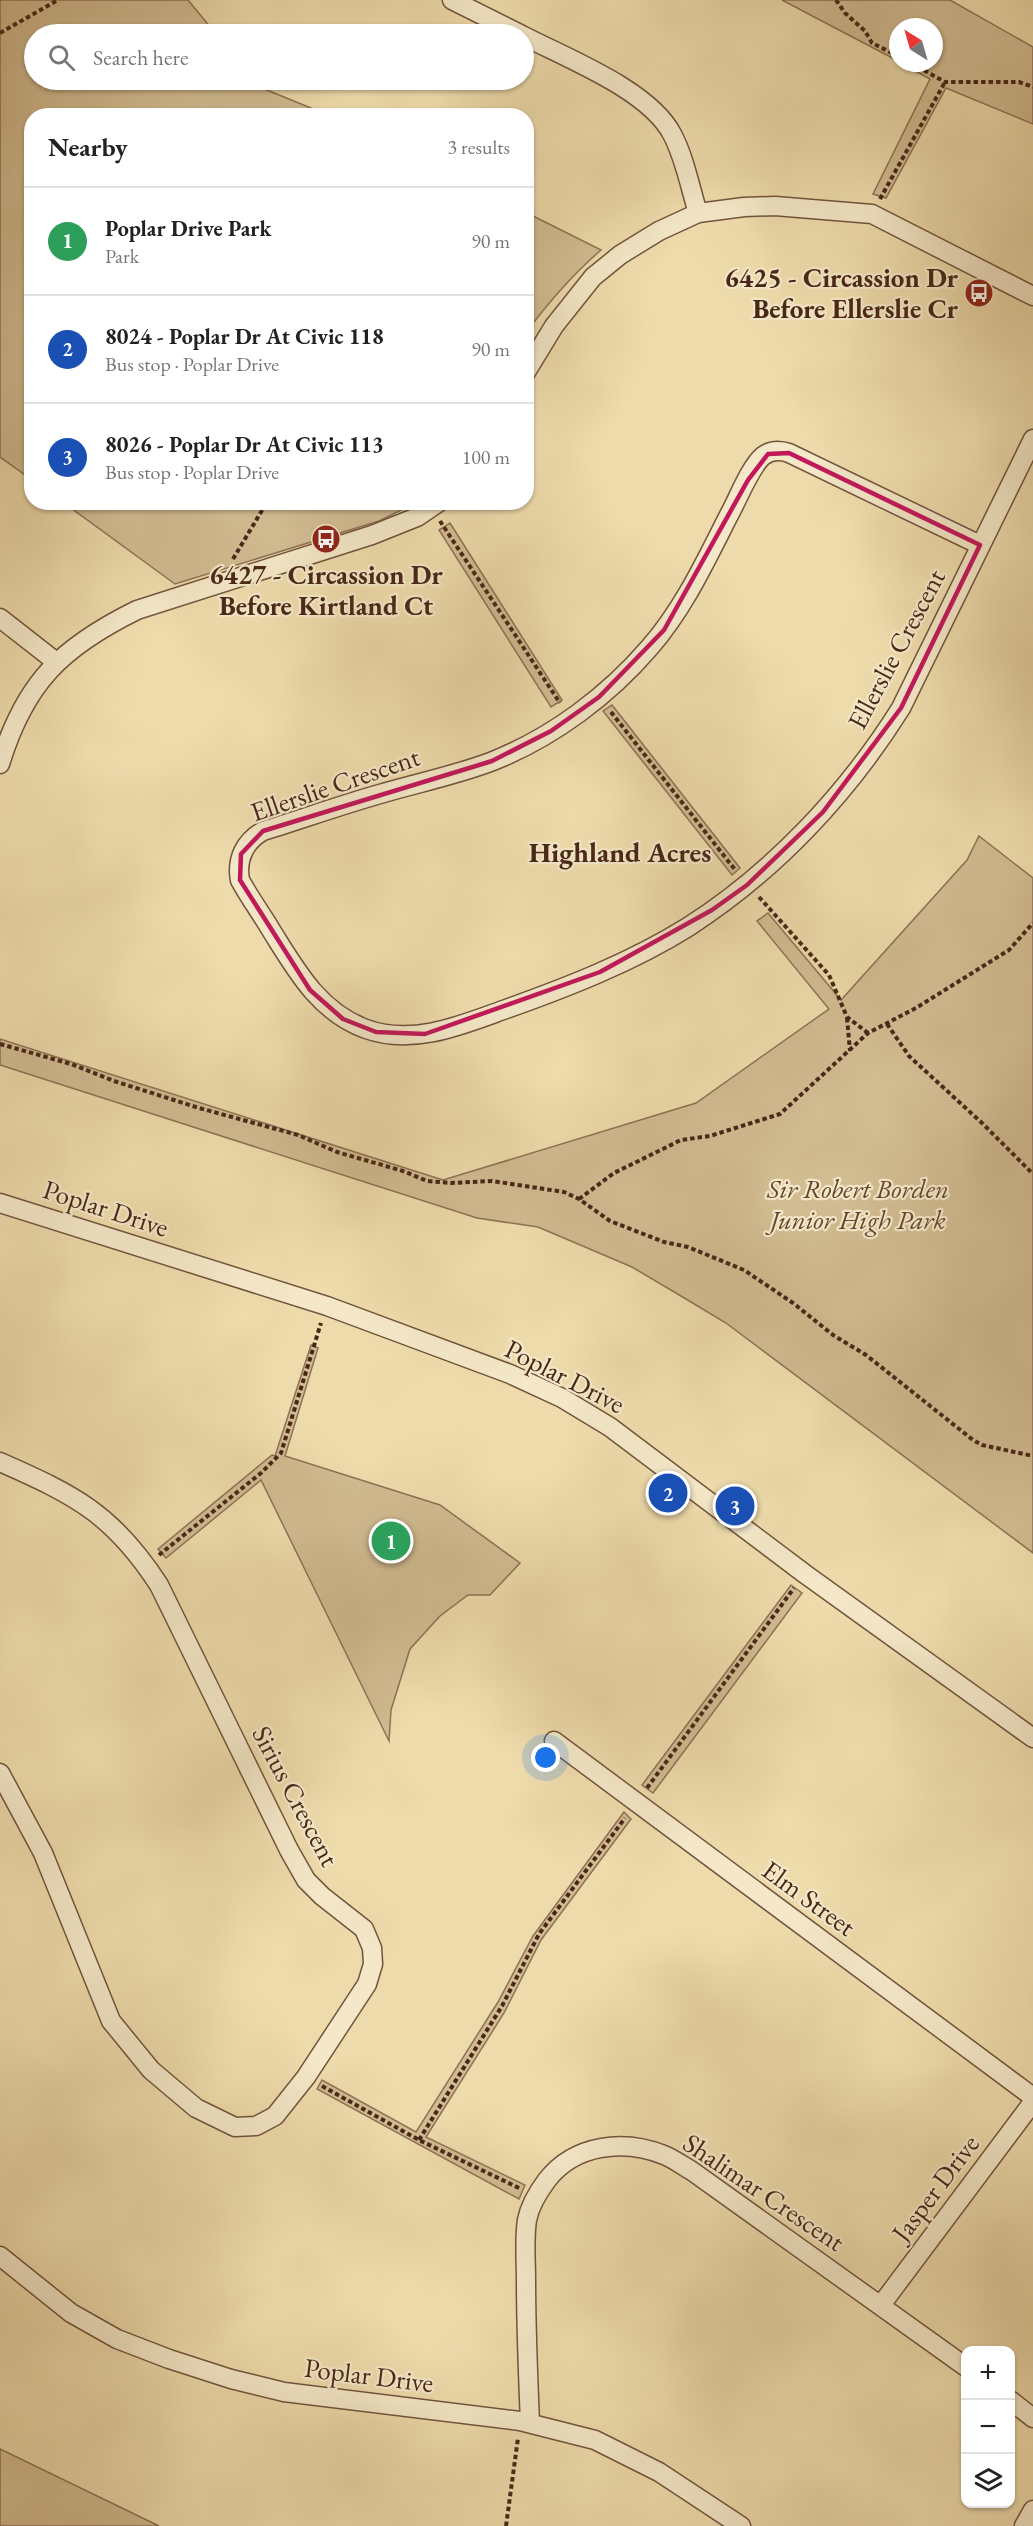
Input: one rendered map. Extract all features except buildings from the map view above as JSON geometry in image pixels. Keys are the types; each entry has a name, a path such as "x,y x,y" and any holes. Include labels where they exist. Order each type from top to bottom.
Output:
{"street":[{"path":"452,0 500,24"},
{"path":"534,41 634,93 655,111 677,143 698,213"},
{"path":"534,359 554,326 593,277 620,255 659,231 698,213 744,207 775,206 872,214 1033,296"},
{"name":"Ellerslie Crescent","path":"980,545 789,453 780,451 768,454 760,459 692,586 664,630 636,663 599,697 532,742 492,761 263,831 248,843 240,861 240,880 301,978 326,1005 343,1018 376,1032 405,1036 434,1032 542,996 600,972 687,927 747,885 823,812 878,744 901,708 1033,439"},
{"path":"0,764 18,718 37,683 55,661 93,633 137,610 372,535 417,517 428,510"},
{"path":"0,618 55,661"},
{"name":"Poplar Drive","path":"0,1203 327,1306 510,1374 562,1398 610,1427 805,1574 1033,1738"},
{"name":"Sirius Crescent","path":"0,1462 59,1488 98,1514 120,1533 146,1565 159,1585 294,1860 306,1880 322,1896 364,1929 372,1948 373,1964 367,1984 306,2077 275,2116 256,2126 235,2127 196,2108 151,2070 111,2021 43,1853 0,1773"},
{"name":"Elm Street","path":"554,1742 1033,2097"},
{"name":"Jasper Drive","path":"881,2305 1033,2102"},
{"name":"Shalimar Crescent","path":"525,2422 527,2219 535,2196 565,2162 584,2151 609,2146 634,2147 664,2155 692,2171 961,2363"},
{"name":"Poplar Drive","path":"0,2256 71,2313 117,2339 169,2360 284,2392 525,2422 595,2440 659,2472 741,2526"},
{"path":"1015,2403 1033,2418"},
{"path":"1024,2526 1033,2510"}],"path":[{"path":"0,33 58,0"},
{"path":"836,0 845,13 865,31 872,44 889,52"},
{"path":"927,72 945,82 1019,82 1033,87"},
{"path":"872,214 945,82"},
{"path":"218,583 262,510"},
{"path":"439,510 570,718"},
{"path":"599,697 747,885 829,975 847,1017 850,1051"},
{"path":"579,1199 614,1173 681,1140 710,1136 780,1114 868,1033 887,1024 1009,950 1033,923"},
{"path":"847,1017 868,1033"},
{"path":"887,1024 909,1056 1033,1174"},
{"path":"0,1044 71,1064 114,1081 199,1108 298,1135 337,1152 403,1171 427,1181 451,1183 492,1181 564,1192 579,1199 610,1221 664,1242 688,1247 744,1270 793,1303 832,1335 866,1355 973,1440 982,1445 1033,1456"},
{"path":"146,1565 261,1473 281,1453 327,1306"},
{"path":"419,2140 502,2006 539,1934 805,1574"},
{"path":"306,2077 419,2140 535,2196"},
{"path":"506,2526 525,2422"}],"highlighted area":[{"path":"789,453 980,545 901,708 823,812 747,885 712,910 600,972 425,1034 376,1032 343,1019 310,990 240,880 241,854 263,831 492,761 551,731 599,697 664,630 748,480 768,454"}],"green space":[{"path":"0,0 188,0 208,24 24,24 24,90 267,90 311,108 24,108 24,474 0,457"},
{"path":"782,0 950,0 1033,47 1033,124 946,88 886,198 873,194 930,79 917,72 943,72 943,18 889,18 889,56"},
{"path":"534,216 601,250 534,322"},
{"path":"74,510 401,510 379,521 175,584"},
{"path":"450,523 562,700 551,707 439,530"},
{"path":"612,705 740,868 732,875 603,711"},
{"name":"Sir Robert Borden Junior High Park","path":"979,836 1033,878 1033,1553 726,1323 632,1267 538,1227 477,1218 0,1065 0,1039 443,1180 696,1103 829,1009 757,921 768,913 841,1000 967,860"},
{"path":"311,1345 318,1348 285,1456 440,1505 520,1563 490,1595 468,1595 440,1616 410,1649 391,1710 389,1741 261,1480 166,1558 158,1549 272,1455 275,1456"},
{"path":"791,1585 802,1593 653,1793 642,1785"},
{"path":"624,1812 631,1819 541,1940 504,2013 426,2137 525,2185 519,2199 317,2089 322,2080 416,2132 498,2002 533,1936"},
{"path":"0,2449 159,2526 0,2526"}],"place":[{"name":"6425 - Circassion Dr Before Ellerslie Cr","path":"979,293"},
{"name":"6427 - Circassion Dr Before Kirtland Ct","path":"326,539"},
{"name":"8024 - Poplar Dr At Civic 118","path":"668,1493"},
{"name":"8026 - Poplar Dr At Civic 113","path":"735,1506"},
{"name":"Poplar Drive Park","path":"391,1541"}],"district":[{"name":"Highland Acres","path":"620,852"}]}
